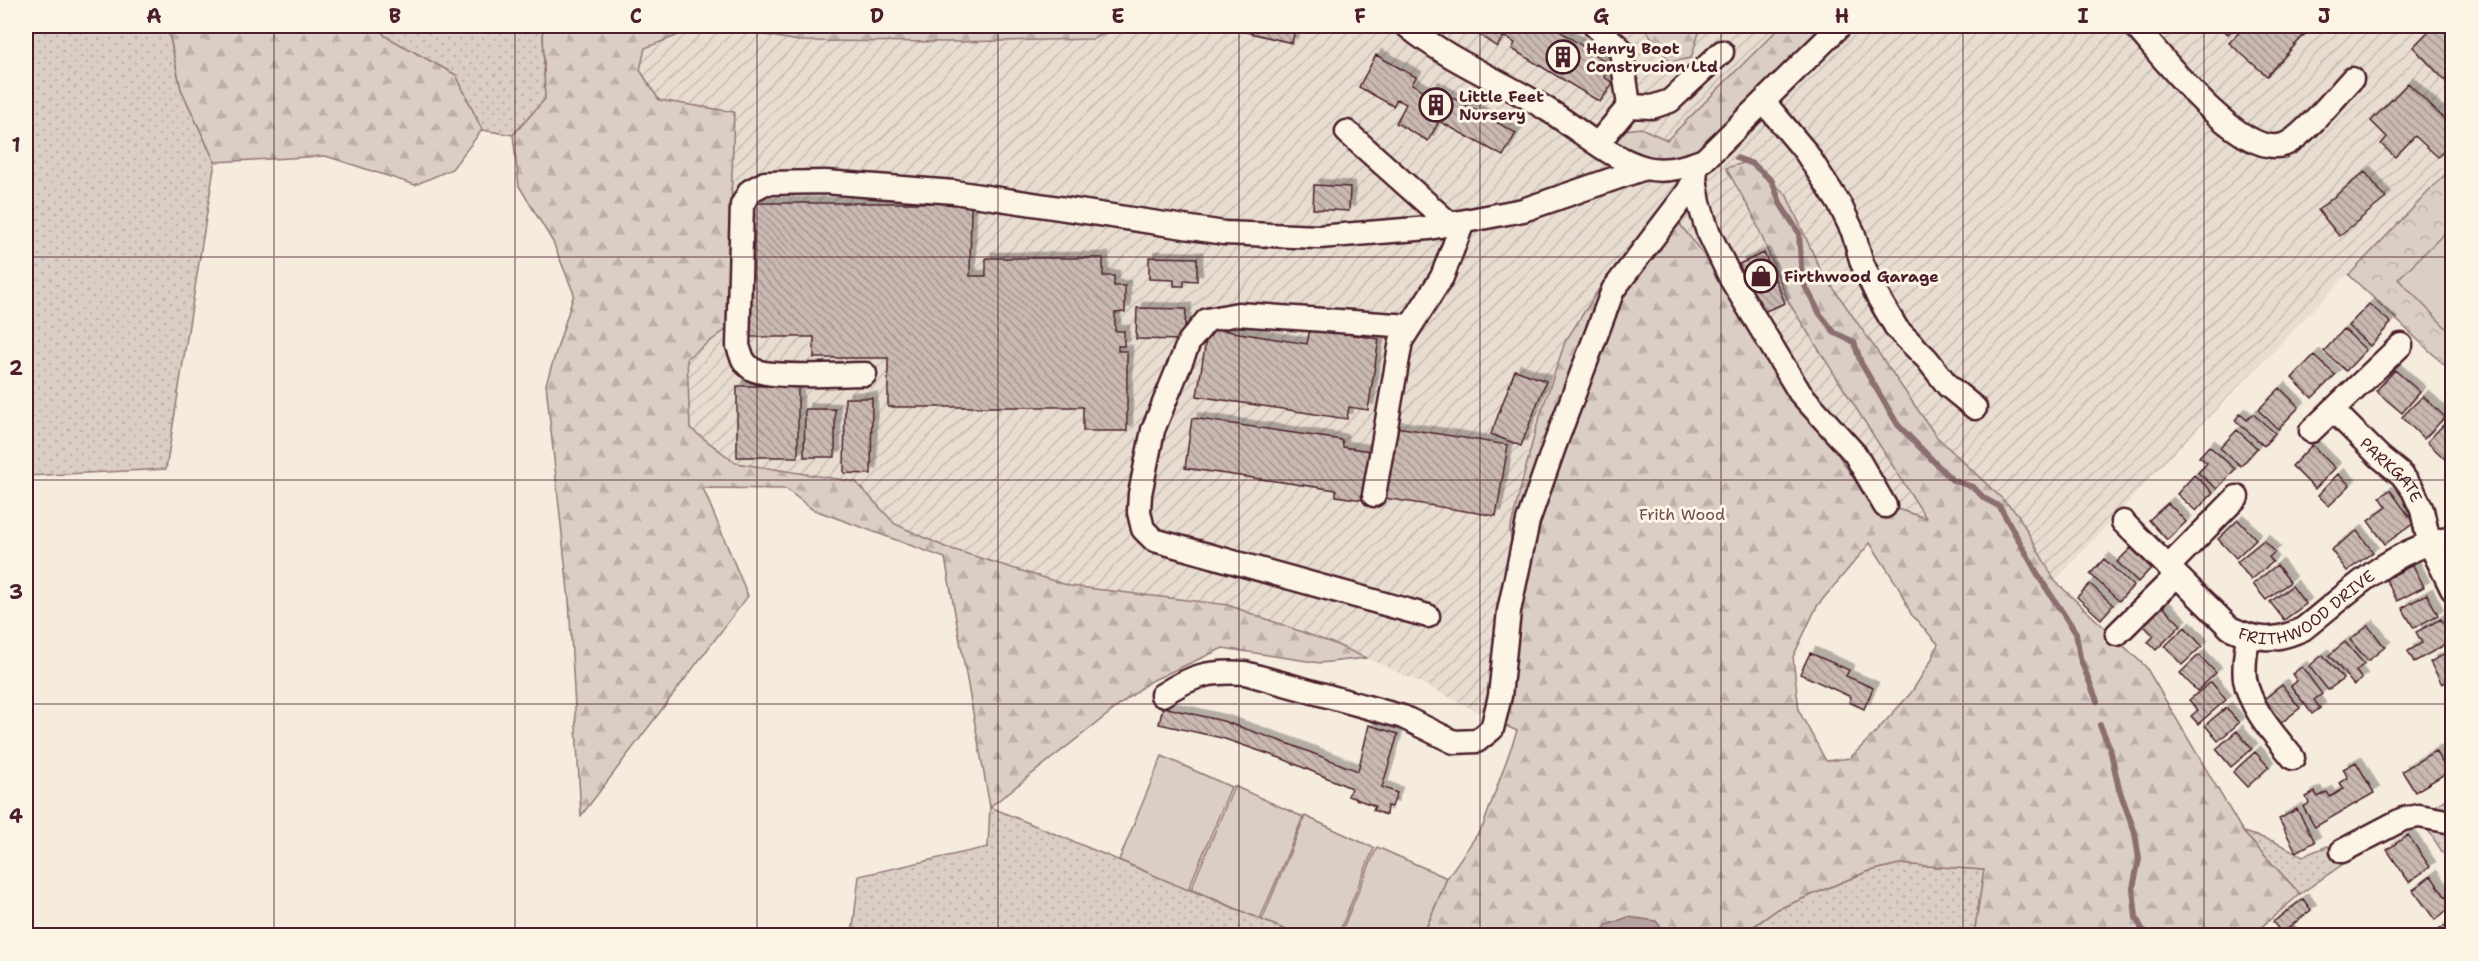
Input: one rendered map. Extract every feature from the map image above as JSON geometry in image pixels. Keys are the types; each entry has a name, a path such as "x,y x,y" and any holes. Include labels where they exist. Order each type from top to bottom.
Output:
{"street":[{"path":"1407,26 1453,58 1548,110 1614,154 1645,168"},
{"path":"1595,26 1621,49 1629,106 1598,143"},
{"path":"1162,694 1187,679 1220,671 1245,673 1403,717 1454,742 1477,741 1492,729 1500,696 1509,612 1526,532 1554,447 1613,290 1687,193 1696,170 1840,26"},
{"path":"2135,26 2230,128 2257,144 2282,145 2300,134 2352,79"},
{"path":"1629,106 1652,107 1670,101 1722,52"},
{"path":"1764,102 1805,150 1840,205 1853,232 1862,263 1897,330 1927,359 1948,386 1975,408"},
{"path":"1347,132 1457,223"},
{"path":"865,374 782,374 754,371 743,362 738,346 742,205 750,191 765,183 825,182 954,192 1224,233 1319,237 1429,228 1522,210 1645,168 1696,170"},
{"path":"1696,170 1699,203 1707,229 1731,279 1800,393 1855,454 1885,506"},
{"path":"1374,495 1401,341 1442,277 1457,223"},
{"path":"1410,327 1238,314 1207,320 1189,342 1153,430 1140,494 1139,512 1143,529 1154,540 1428,616"},
{"path":"2311,431 2401,345"},
{"name":"PARKGATE","path":"2333,410 2402,475 2413,490 2422,510 2429,542 2452,589"},
{"path":"2117,633 2236,497"},
{"name":"FRITHWOOD DRIVE","path":"2123,522 2230,628 2248,637 2269,639 2288,636 2303,629 2389,561 2429,542 2452,538"},
{"path":"2248,637 2244,663 2249,694 2257,710 2293,758"},
{"path":"2342,850 2403,819 2419,816 2452,822"}],"shaded area":[{"path":"702,26 751,32 953,42 1093,39 1123,26 1643,26 1670,62 1698,36 1701,26 2452,26 2452,167 2165,462 2055,581 2016,513 1936,436 1820,269 1786,194 1726,168 1847,393 1926,518 1868,500 1769,351 1634,271 1604,281 1565,342 1536,428 1504,725 1413,679 1335,644 1228,605 1070,586 945,547 895,524 856,482 736,463 690,428 687,358 727,329 734,113 659,100 640,70 645,49"},
{"path":"1628,917 1656,921 1667,935 1598,935 1607,925"}],"green space":[{"path":"26,26 159,26 169,33 181,89 215,162 166,469 26,476"},
{"path":"159,26 378,26 385,36 456,75 482,130 452,169 415,185 326,156 215,162 181,89 169,33"},
{"path":"378,26 543,26 545,99 513,135 482,130 456,75 385,36"},
{"path":"543,26 702,26 645,48 640,70 659,100 734,112 727,329 687,358 690,428 736,463 856,482 895,524 945,547 1070,586 1228,605 1335,644 1366,658 1320,663 1223,648 1149,682 990,807 945,558 812,509 786,489 703,488 748,596 581,816 569,600 546,384 574,294 553,242 519,186 513,135 545,99"},
{"path":"714,26 1123,26 1093,39 953,42 799,41"},
{"path":"1643,26 1701,26 1691,58 1670,62"},
{"path":"1781,26 1825,26 1710,143 1686,157 1652,165 1614,145 1623,130 1641,128 1667,140"},
{"name":"Frith Wood","path":"1747,162 1786,194 1820,269 1936,436 2017,513 2055,581 2146,667 2243,832 2300,894 2252,935 1974,935 1984,870 1899,864 1866,872 1778,909 1741,935 1423,936 1447,878 1483,826 1517,731 1504,725 1517,590 1510,530 1536,428 1565,342 1604,281 1634,271 1676,219 1719,275 1868,500 1926,518 1789,303 1753,215 1726,168","holes":["1870,543 1898,586 1911,614 1938,644 1931,661 1911,693 1873,735 1850,758 1826,761 1799,711 1793,657 1817,606"]},
{"path":"2452,167 2452,372 2349,275"},
{"path":"2452,226 2452,334 2398,279"},
{"path":"1162,756 1231,787 1188,890 1119,860"},
{"path":"1234,786 1303,817 1260,919 1191,889"},
{"path":"2452,795 2452,867 2419,816"},
{"path":"990,807 1299,935 852,936 859,876 988,847"},
{"path":"1305,816 1374,848 1338,935 1298,935 1262,920"},
{"path":"2243,832 2273,841 2303,856 2328,846 2343,864 2300,894"},
{"path":"1377,847 1447,878 1423,935 1340,935"},
{"path":"1899,864 1984,870 1974,935 1741,936 1778,909 1866,872"}],"building":[{"path":"1221,26 1296,26 1292,43"},
{"name":"Henry Boot Construcion Ltd","path":"1466,26 1552,26 1612,66 1604,77 1613,83 1600,102 1512,49 1515,43 1504,36 1497,47"},
{"path":"2218,26 2236,26 2228,34"},
{"path":"2245,26 2312,26 2267,76 2229,43"},
{"path":"2434,26 2452,26 2452,88 2413,47"},
{"name":"Little Feet Nursery","path":"1376,55 1416,77 1412,84 1429,94 1433,87 1516,133 1503,156 1439,121 1428,141 1396,123 1406,104 1397,99 1393,106 1359,87"},
{"path":"2408,83 2452,127 2452,142 2438,157 2415,136 2395,157 2381,144 2387,137 2371,121"},
{"path":"2365,172 2386,198 2339,236 2318,210"},
{"path":"1314,185 1350,187 1349,211 1313,209"},
{"path":"751,203 971,203 970,276 986,276 986,258 1103,258 1103,276 1114,276 1114,286 1125,286 1125,312 1115,313 1115,331 1124,331 1124,346 1118,346 1118,351 1127,351 1127,431 1083,431 1083,407 888,407 888,358 814,358 814,337 750,337"},
{"path":"1764,253 1785,303 1761,313 1739,264"},
{"path":"1149,257 1197,258 1197,281 1184,280 1184,286 1174,286 1174,280 1149,279"},
{"path":"2369,304 2391,323 2370,346 2348,326"},
{"path":"1137,308 1186,309 1184,340 1136,339"},
{"path":"1208,328 1307,344 1310,328 1379,339 1368,410 1349,407 1347,419 1197,396"},
{"path":"2344,329 2366,350 2346,371 2324,351"},
{"path":"2314,355 2335,375 2312,398 2292,378"},
{"path":"1515,370 1546,381 1521,446 1491,434"},
{"path":"2395,370 2420,392 2402,413 2376,391"},
{"path":"737,386 798,386 798,457 737,457"},
{"path":"2280,388 2299,407 2278,429 2258,410"},
{"path":"2423,396 2445,417 2424,439 2402,417"},
{"path":"845,398 872,398 871,474 844,473"},
{"path":"805,409 835,409 835,457 804,457"},
{"path":"2240,414 2247,420 2253,414 2275,433 2264,446 2235,420"},
{"path":"1192,418 1342,440 1343,447 1370,451 1363,500 1336,496 1336,490 1185,468"},
{"path":"2447,421 2452,426 2452,462 2450,464 2427,442"},
{"path":"1396,427 1508,445 1496,516 1384,498"},
{"path":"2237,430 2257,448 2241,466 2220,448"},
{"path":"2312,445 2335,468 2315,489 2292,466"},
{"path":"2209,446 2235,469 2217,489 2198,473 2207,463 2199,457"},
{"path":"2338,474 2350,485 2329,506 2318,495"},
{"path":"2194,475 2213,492 2196,511 2177,494"},
{"path":"2390,490 2414,523 2385,544 2368,521 2387,507 2380,497"},
{"path":"2168,503 2186,522 2167,540 2149,520"},
{"path":"2238,520 2256,539 2236,558 2218,539"},
{"path":"2357,531 2373,552 2347,571 2331,550"},
{"path":"2264,540 2275,552 2269,557 2273,562 2251,580 2237,562"},
{"path":"2131,548 2151,568 2138,582 2117,562"},
{"path":"2104,559 2133,586 2119,601 2090,574"},
{"path":"2277,565 2290,582 2266,600 2253,584"},
{"path":"2413,565 2424,587 2397,601 2386,579"},
{"path":"2090,584 2113,605 2101,619 2077,597"},
{"path":"2292,586 2306,604 2284,620 2270,602"},
{"path":"2427,594 2438,615 2414,628 2402,608"},
{"path":"2162,606 2181,625 2156,650 2148,642 2154,636 2143,625"},
{"path":"2441,619 2452,641 2414,662 2408,651 2422,643 2416,632"},
{"path":"2368,626 2385,647 2368,661 2350,640"},
{"path":"2185,627 2202,646 2182,665 2165,646"},
{"path":"2345,642 2364,664 2356,671 2362,679 2354,685 2329,655"},
{"path":"2452,650 2452,679 2442,684 2430,662"},
{"path":"1810,653 1849,670 1846,676 1873,688 1864,709 1849,702 1851,697 1800,674"},
{"path":"2199,655 2216,673 2197,691 2180,673"},
{"path":"2323,655 2343,679 2328,690 2309,666"},
{"path":"2302,667 2322,694 2314,700 2320,708 2312,714 2291,686 2297,681 2292,674"},
{"path":"2211,682 2226,700 2198,724 2191,716 2198,710 2189,700"},
{"path":"2282,685 2300,708 2281,723 2263,700"},
{"path":"1163,707 1223,721 1358,771 1369,725 1398,734 1382,787 1397,793 1392,807 1387,806 1386,815 1373,810 1375,806 1348,796 1351,788 1283,759 1222,738 1159,724"},
{"path":"2226,708 2239,723 2218,741 2205,725"},
{"path":"2237,731 2252,749 2231,767 2216,749"},
{"path":"2435,751 2448,772 2415,792 2402,771"},
{"path":"2255,752 2269,767 2247,787 2233,772"},
{"path":"2356,762 2374,793 2315,827 2303,807 2309,803 2306,797 2315,792 2318,797 2327,792 2330,797 2344,789 2340,783 2348,778 2343,769"},
{"path":"2297,809 2315,842 2296,852 2279,819"},
{"path":"2408,835 2430,867 2409,882 2387,850"},
{"path":"2431,876 2452,906 2435,920 2413,890"},
{"path":"2303,899 2311,910 2287,929 2293,936 2280,936 2282,934 2273,922"},
{"path":"2452,920 2452,936 2443,936 2439,930"}],"waterway":[{"path":"1737,158 1753,164 1772,181 1781,205 1799,233 1802,280 1820,314 1835,333 1854,342 1861,363 1898,425 1952,480 1973,487 1984,498 2000,507 2041,580 2076,633 2080,658 2097,701"},
{"path":"2100,725 2110,748 2119,789 2135,833 2139,859 2133,888 2136,918 2146,936"}],"place":[{"name":"Henry Boot Construcion Ltd","path":"1563,57"},
{"name":"Little Feet Nursery","path":"1436,105"},
{"name":"Firthwood Garage","path":"1761,276"}]}
